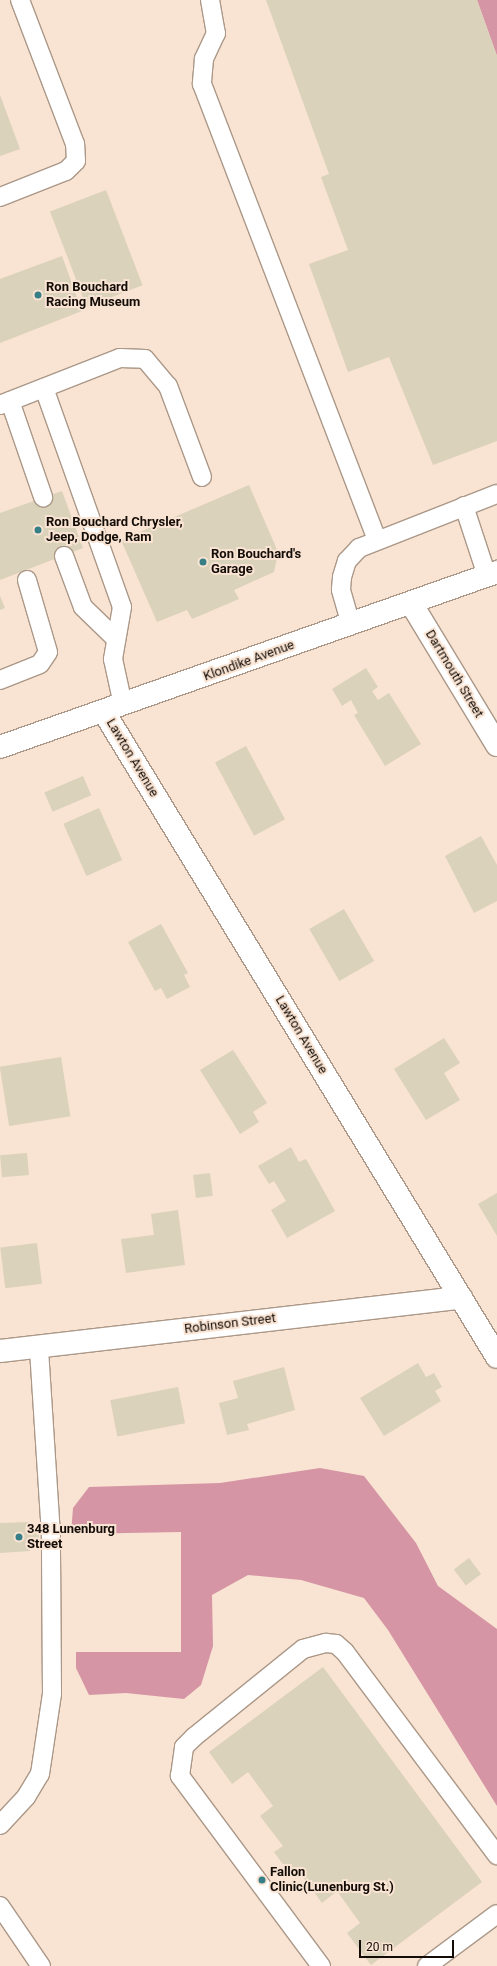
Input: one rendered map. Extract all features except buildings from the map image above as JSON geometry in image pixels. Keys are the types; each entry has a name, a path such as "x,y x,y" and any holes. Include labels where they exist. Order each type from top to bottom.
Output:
{"street":[{"name":"Klondike Avenue","path":"0,747 114,709 492,574"},
{"name":"Dartmouth Street","path":"411,603 497,745"},
{"name":"Lawton Avenue","path":"114,709 460,1298 497,1358"},
{"name":"Robinson Street","path":"0,1351 460,1298"}],"lane":[{"path":"0,196 66,171 76,161 75,144 20,0"},
{"path":"210,0 216,33 204,59 202,84 376,539"},
{"path":"43,497 5,403 120,358 145,359 168,386 202,477"},
{"path":"44,388 122,607 113,659 114,709"},
{"path":"351,625 341,589 342,577 347,561 359,548 376,539 497,494"},
{"path":"464,506 492,574"},
{"path":"64,556 83,607 116,639"},
{"path":"0,680 40,664 48,652 27,580"},
{"path":"0,1825 26,1797 40,1774 52,1694 51,1535 39,1346"},
{"path":"320,1966 180,1776 184,1748 194,1737 303,1649 326,1643 336,1644 345,1652 497,1855"},
{"path":"0,1906 41,1966"},
{"path":"427,1966 497,1914"}],"shaded area":[{"path":"477,0 497,0 497,56"},
{"path":"320,1468 364,1476 416,1543 438,1586 497,1629 497,1806 388,1630 364,1598 301,1580 248,1575 212,1595 213,1646 201,1685 184,1699 126,1693 89,1695 76,1668 76,1652 181,1652 181,1532 71,1534 73,1508 89,1487 220,1483"}],"place":[{"name":"Ron Bouchard Racing Museum","path":"38,295"},
{"name":"Ron Bouchard Chrysler, Jeep, Dodge, Ram","path":"38,530"},
{"name":"Ron Bouchard's Garage","path":"203,562"},
{"name":"348 Lunenburg Street","path":"19,1537"},
{"name":"Fallon Clinic(Lunenburg St.)","path":"262,1880"}]}
